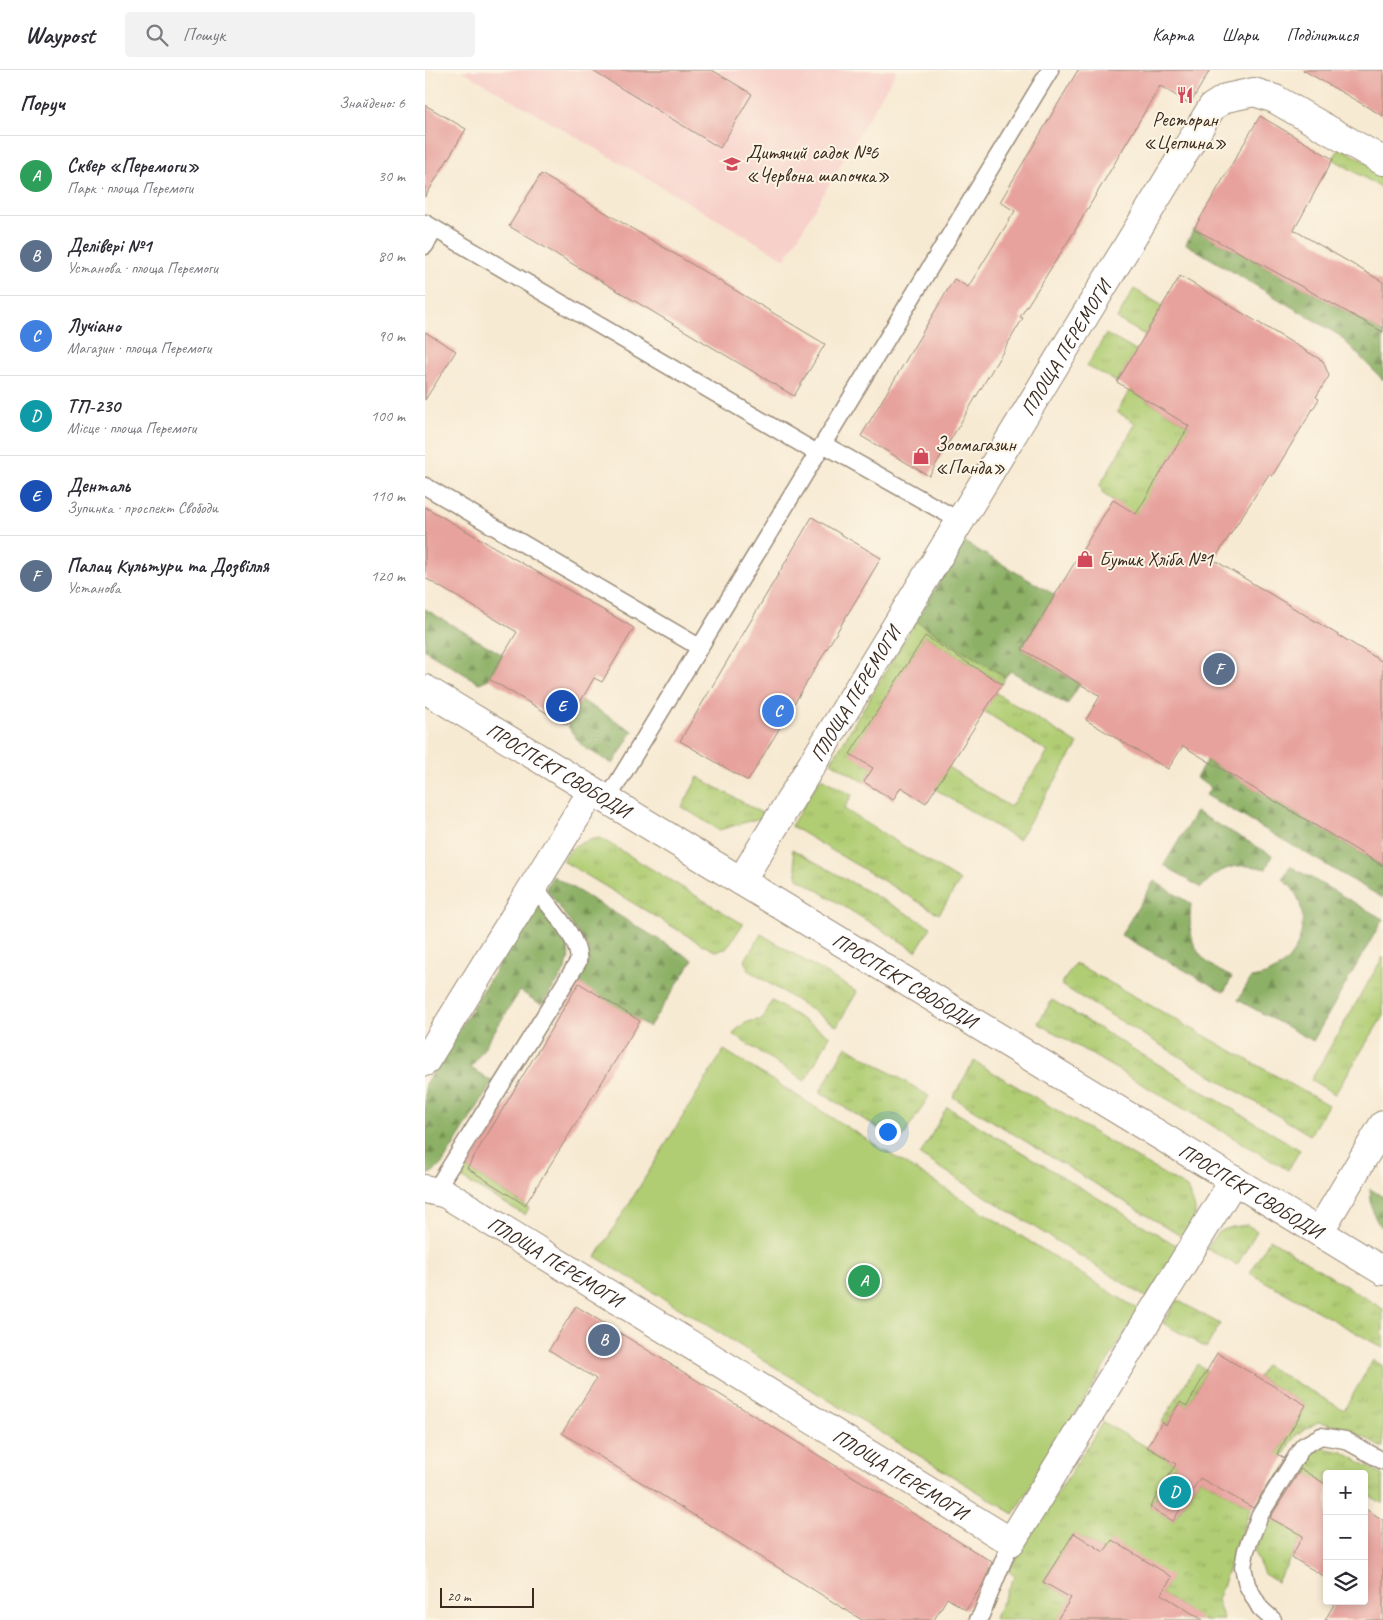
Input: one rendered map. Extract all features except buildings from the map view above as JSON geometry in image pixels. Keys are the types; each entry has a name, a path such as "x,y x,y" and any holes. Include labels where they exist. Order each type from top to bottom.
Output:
{"street":[{"name":"ПЛОЩА ПЕРЕМОГИ","path":"741,881 1212,108 1226,98 1254,92 1275,98 1383,161"},
{"name":"ПРОСПЕКТ СВОБОДИ","path":"425,689 1383,1272"},
{"path":"425,1062 533,885 599,795"},
{"path":"1319,1232 1383,1125"},
{"path":"1011,1542 1233,1180"},
{"name":"ПЛОЩА ПЕРЕМОГИ","path":"430,1190 446,1194 1011,1542"}],"lane":[{"path":"599,795 699,647 1050,70"},
{"path":"425,246 430,226 820,448 960,521"},
{"path":"425,486 699,647"},
{"path":"430,1190 578,962 578,951 571,936 533,885"},
{"path":"1273,1620 1260,1608 1247,1585 1243,1567 1246,1550 1260,1515 1303,1446 1321,1436 1345,1440 1383,1461"},
{"path":"977,1620 985,1606 1011,1542"}],"shaded area":[{"name":"Дитячий садок №6 «Червона шапочка»","path":"461,70 897,70 785,259"}],"green space":[{"path":"1340,147 1383,172 1383,189 1333,159"},
{"path":"1194,229 1383,332 1383,380 1339,335 1186,244"},
{"path":"1134,289 1163,306 1145,335 1117,319"},
{"path":"1106,334 1136,351 1117,382 1087,366"},
{"path":"1130,390 1189,426 1136,515 1103,494 1100,485 1136,423 1117,412"},
{"path":"964,542 1055,595 1022,649 1080,684 1067,705 1011,671 1005,677 916,621"},
{"path":"425,609 503,655 489,679 479,683 425,650"},
{"path":"916,621 1005,677 1002,684 925,636 851,753 873,768 864,782 831,762"},
{"path":"996,693 1078,744 1018,840 935,789 948,767 1010,807 1048,752 984,711"},
{"path":"581,700 633,731 613,764 582,746 567,725"},
{"path":"1207,760 1383,866 1383,898 1206,795 1211,787 1196,778"},
{"path":"698,777 767,816 719,830 682,807"},
{"path":"821,778 852,795 844,809 960,881 939,914 791,826"},
{"path":"1196,812 1272,855 1266,869 1238,866 1222,870 1201,888 1164,865"},
{"path":"600,838 743,924 726,949 715,951 703,945 563,861 574,847"},
{"path":"792,849 931,927 916,951 798,878"},
{"path":"1290,866 1383,919 1313,1041 1238,1000 1251,978 1268,974 1280,967 1295,950 1302,928 1302,916 1295,892 1283,879"},
{"path":"553,876 693,960 649,1027 576,982 588,962 588,948 546,888"},
{"path":"1154,881 1191,904 1191,930 1197,949 1210,964 1232,977 1224,992 1121,935"},
{"path":"537,903 565,939 569,956 567,965 542,1005 520,991 471,1068 493,1082 441,1166 425,1176 425,1084"},
{"path":"761,934 857,992 837,1026 748,970 745,960"},
{"path":"1383,957 1383,1016 1335,1094 1311,1080"},
{"path":"1075,963 1328,1105 1310,1135 1061,985"},
{"path":"1052,1000 1300,1150 1288,1170 1038,1023"},
{"path":"772,1001 830,1036 805,1081 733,1035 745,1023 762,1020"},
{"path":"846,1046 929,1096 900,1142 820,1092"},
{"path":"724,1050 1139,1310 1014,1514 596,1257"},
{"path":"974,1061 1187,1188 1195,1214 1184,1238 953,1097"},
{"path":"947,1107 1179,1247 1147,1298 920,1155"},
{"path":"462,1165 529,1208 525,1215 456,1175"},
{"path":"1370,1189 1383,1197 1383,1228 1374,1216"},
{"path":"1247,1225 1257,1231 1237,1265 1207,1249 1218,1232 1232,1227"},
{"path":"1270,1239 1383,1309 1383,1348 1250,1273"},
{"path":"1177,1300 1220,1324 1206,1348 1163,1323"},
{"path":"1373,1360 1383,1366 1383,1448 1348,1428 1318,1422 1296,1435 1251,1507 1217,1600 1224,1620 1181,1620 1187,1610 1161,1594 1171,1577 1104,1552 1074,1533 1043,1582 1071,1598 1065,1620 997,1620 994,1618 1015,1576 1008,1571 1103,1422 1176,1464 1150,1507 1173,1521 1200,1478 1247,1505 1306,1405 1258,1377 1265,1365 1344,1410"},
{"path":"1197,1364 1207,1370 1187,1406 1180,1402 1166,1425 1162,1422"},
{"path":"1323,1448 1343,1452 1383,1475 1383,1504 1368,1495 1368,1470 1323,1470 1323,1483 1305,1472 1275,1521 1303,1536 1277,1582 1264,1574 1254,1552 1271,1518 1311,1454"}],"place":[{"name":"Ресторан «Цеглина»","path":"1185,95"},
{"name":"Дитячий садок №6 «Червона шапочка»","path":"732,164"},
{"name":"Зоомагазин «Панда»","path":"921,456"},
{"name":"Бутик Хліба №1","path":"1085,559"},
{"name":"Палац Культури та Дозвілля","path":"1219,669"},
{"name":"Денталь","path":"562,706"},
{"name":"Лучіано","path":"778,711"},
{"name":"Сквер «Перемоги»","path":"864,1281"},
{"name":"Делівері №1","path":"604,1340"},
{"name":"ТП-230","path":"1175,1492"}]}
